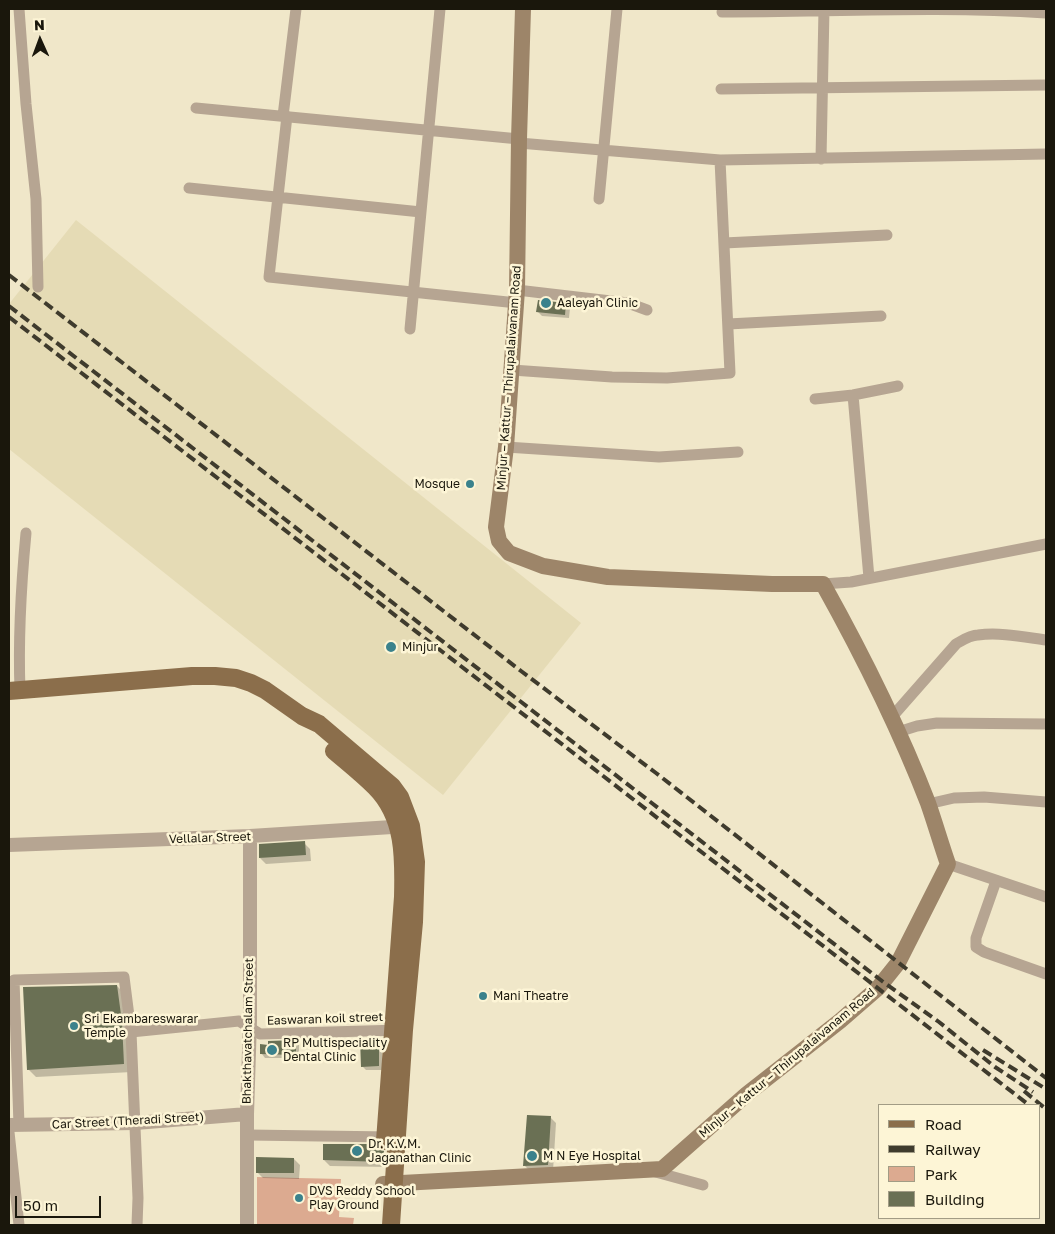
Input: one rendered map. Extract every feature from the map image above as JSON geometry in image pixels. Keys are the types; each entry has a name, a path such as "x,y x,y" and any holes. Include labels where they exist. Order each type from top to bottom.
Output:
{"main road":[{"name":"Minjur – Kattur – Thirupalaivanam Road","path":"522,9 518,141 517,297 506,447 496,527 499,541 509,553 543,566 608,577 772,584 823,584"},
{"path":"823,584 853,638 894,725 928,804 948,864"},
{"path":"14,690 127,680 215,676 236,678 265,690 302,716 319,724 392,786 400,797 405,826 416,862 416,888 398,1030 389,1184 391,1225"},
{"name":"Minjur – Kattur – Thirupalaivanam Road","path":"389,1184 662,1169 747,1094 840,1021 878,988 898,963 948,864"},
{"path":"379,1225 389,1184"}],"street":[{"path":"19,9 36,199 38,287"},
{"path":"296,9 278,198 268,277 413,292 628,302 647,310"},
{"path":"410,329 440,9"},
{"path":"599,199 617,9"},
{"path":"722,12 916,9 1001,10 1046,13"},
{"path":"821,160 824,10"},
{"path":"721,88 1046,85"},
{"path":"196,108 428,130 603,150 720,160 821,160 1046,154"},
{"path":"512,370 667,378 730,373 720,160"},
{"path":"189,188 420,212"},
{"path":"724,243 887,235"},
{"path":"728,324 881,316"},
{"path":"815,399 853,395 898,386"},
{"path":"853,395 868,578"},
{"path":"506,447 659,457 738,452"},
{"path":"14,690 20,590 26,533"},
{"path":"823,584 868,578 1046,544"},
{"path":"894,725 956,644 966,638 977,634 993,634 1046,640"},
{"path":"894,725 917,726 937,723 1046,724"},
{"path":"928,804 964,797 1025,799 1046,802"},
{"name":"Vellalar Street","path":"9,845 250,836 405,826"},
{"name":"Bhakthavatchalam Street","path":"247,1225 250,836"},
{"path":"948,864 1046,897"},
{"path":"996,880 976,938 976,947 984,952 1046,974"},
{"path":"19,1225 12,1127 12,1002 14,980 124,977 131,1032 138,1198 137,1225"},
{"name":"Easwaran koil street","path":"131,1032 239,1021 260,1034 398,1030"},
{"name":"Car Street (Theradi Street)","path":"12,1127 135,1123 247,1114"},
{"path":"248,1134 391,1137"},
{"path":"646,1170 704,1184"}],"shaded area":[{"path":"76,220 581,623 443,795 9,449 9,304"}],"green space":[{"name":"DVS Reddy School Play Ground","path":"257,1177 341,1179 339,1217 354,1218 353,1225 257,1225"}],"building":[{"path":"538,300 566,303 565,315 536,312"},
{"path":"305,841 306,855 259,858 259,844"},
{"name":"Sri Ekambareswarar Temple","path":"117,985 122,1022 124,1064 27,1070 23,987"},
{"path":"379,1038 379,1066 361,1067 360,1039"},
{"path":"296,1040 296,1055 260,1054 260,1044 268,1045 268,1041"},
{"path":"527,1115 551,1116 548,1165 523,1166"},
{"path":"323,1144 375,1144 384,1151 383,1162 323,1160"},
{"path":"256,1157 294,1158 294,1173 256,1173"}],"railway":[{"path":"9,275 521,671 656,773 1046,1078"},
{"path":"9,306 882,981 939,1022 995,1067 1033,1092"},
{"path":"9,317 1028,1104"},
{"path":"983,1050 1046,1089"},
{"path":"1024,1091 1040,1104"},
{"path":"1040,1104 1046,1109"}],"place":[{"name":"Aaleyah Clinic","path":"546,303"},
{"name":"Mosque","path":"470,484"},
{"name":"Minjur","path":"391,647"},
{"name":"Mani Theatre","path":"483,996"},
{"name":"Sri Ekambareswarar Temple","path":"74,1026"},
{"name":"RP Multispeciality Dental Clinic","path":"272,1050"},
{"name":"Dr. K.V.M. Jaganathan Clinic","path":"357,1151"},
{"name":"M N Eye Hospital","path":"532,1156"},
{"name":"DVS Reddy School Play Ground","path":"299,1198"}]}
